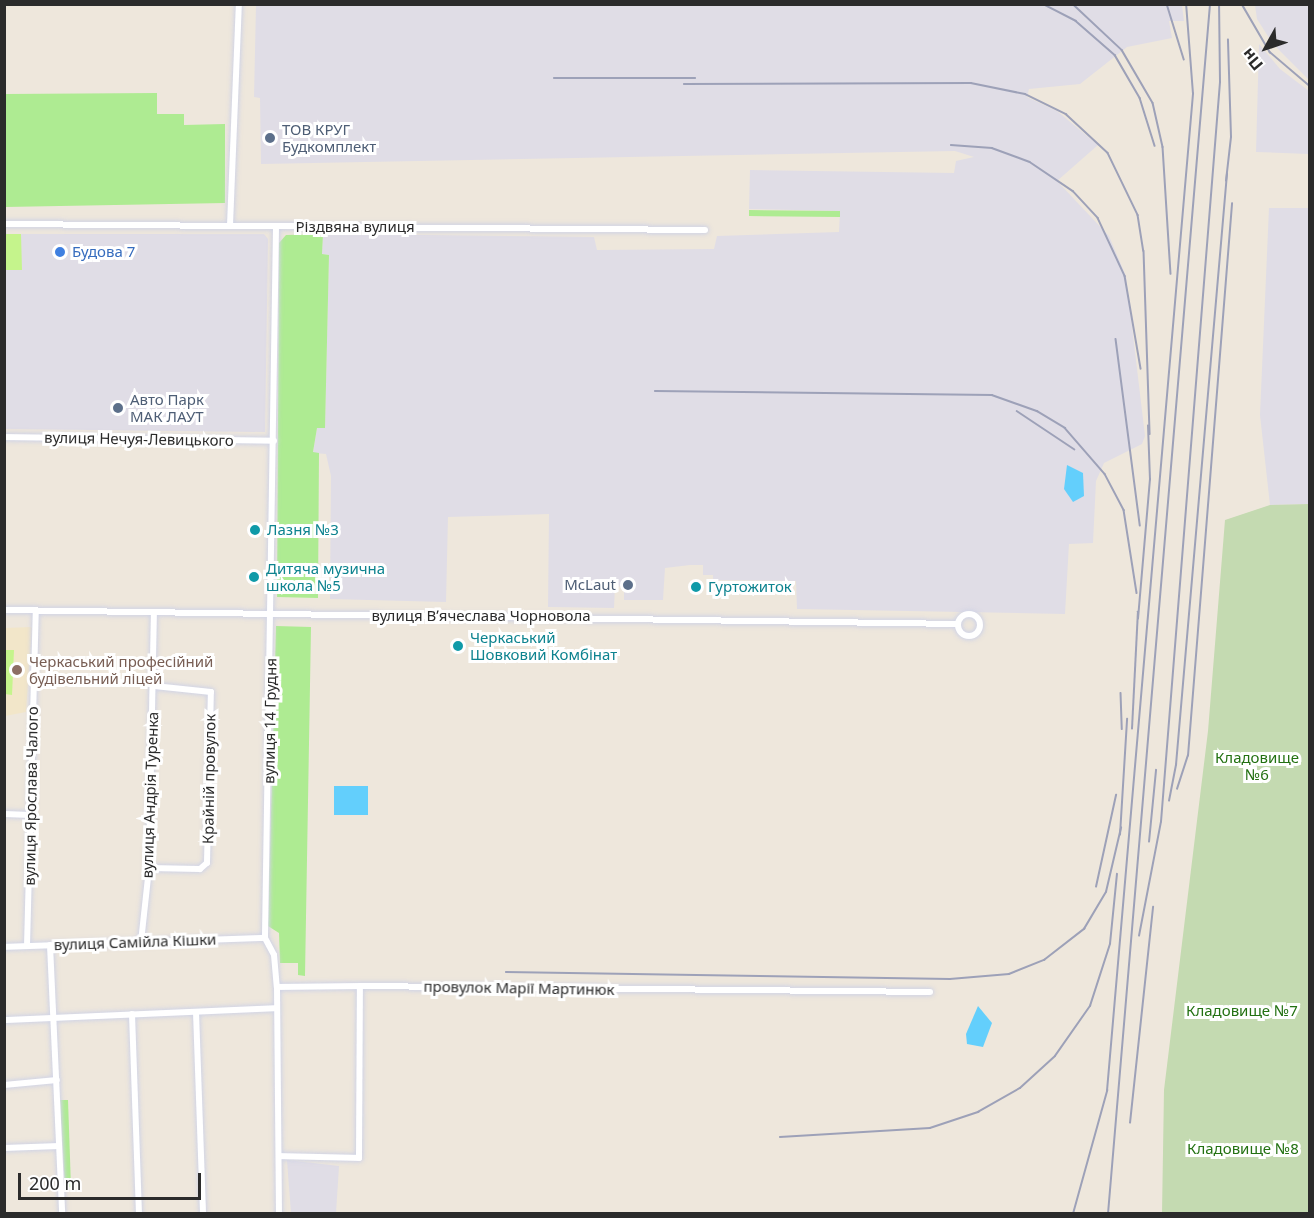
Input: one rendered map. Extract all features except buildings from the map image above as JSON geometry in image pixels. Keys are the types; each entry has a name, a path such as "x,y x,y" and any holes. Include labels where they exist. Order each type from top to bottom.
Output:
{"street":[{"path":"230,225 239,4"},
{"name":"Різдвяна вулиця","path":"4,224 705,230"},
{"name":"вулиця 14 Грудня","path":"276,227 273,613 265,938 274,955 277,987 279,1214"},
{"name":"вулиця Нечуя-Левицького","path":"4,437 274,441"},
{"name":"вулиця Вʼячеслава Чорновола","path":"4,610 957,624"},
{"name":"вулиця Ярослава Чалого","path":"27,946 36,610"},
{"name":"вулиця Андрія Туренка","path":"141,942 148,868 154,612"},
{"name":"Крайній провулок","path":"148,868 200,869 207,863 211,692 154,686"},
{"path":"4,814 31,815"},
{"name":"вулиця Самійла Кішки","path":"4,947 265,938"},
{"path":"50,945 62,1214"},
{"path":"279,1156 358,1158 360,986"},
{"name":"провулок Марії Мартинюк","path":"277,987 930,992"},
{"path":"4,1020 277,1008"},
{"path":"196,1012 203,1214"},
{"path":"132,1014 139,1214"},
{"path":"4,1085 57,1080"},
{"path":"4,1148 59,1146"}],"shaded area":[{"path":"256,5 1182,5 1184,21 1169,21 1172,38 1127,47 1080,84 1029,89 1027,97 1057,111 1098,145 1057,181 1109,236 1126,276 1145,436 1142,444 1104,463 1096,481 1093,543 1069,544 1065,614 797,609 796,581 713,580 713,575 703,575 703,565 665,568 663,600 624,600 624,587 615,586 614,608 548,607 549,514 448,517 446,602 330,599 331,476 326,454 313,453 317,428 325,428 329,255 322,254 323,234 594,237 597,250 714,249 717,236 839,232 840,211 749,209 750,170 954,173 956,161 974,157 955,151 261,164 260,98 254,97"},
{"path":"1255,5 1309,5 1309,80 1273,44 1257,19"},
{"path":"1259,44 1280,69 1309,91 1309,154 1256,152"},
{"path":"1269,208 1309,208 1309,504 1270,505 1260,415"},
{"path":"5,229 7,234 264,234 268,239 265,432 5,429"},
{"name":"Черкаський професійний будівельний ліцей","path":"32,627 26,712 5,716 5,628"},
{"path":"287,1160 339,1166 336,1213 291,1213"}],"green space":[{"path":"157,93 157,114 184,114 184,125 225,124 225,203 5,207 5,94"},
{"path":"749,210 840,211 840,217 749,216"},
{"path":"6,234 21,234 22,270 6,270"},
{"path":"323,234 322,254 329,255 325,428 317,428 313,452 319,453 318,598 277,597 279,243 286,235"},
{"path":"1309,504 1309,1213 1162,1213 1164,1090 1208,731 1225,520 1270,505"},
{"path":"276,626 311,627 305,976 298,975 298,963 280,963 279,933 268,926"},
{"path":"4,650 14,650 12,695 5,694"},
{"path":"60,1100 68,1100 71,1187 65,1187"}],"water":[{"path":"1067,465 1083,473 1084,496 1073,502 1064,489"},
{"path":"334,786 368,786 368,815 334,815"},
{"path":"978,1006 992,1023 983,1047 967,1044 966,1034"}],"railway":[{"path":"1043,4 1076,21 1115,55 1140,98 1155,146"},
{"path":"1073,4 1122,50 1153,103 1163,147 1171,274"},
{"path":"1167,4 1184,59"},
{"path":"1073,1214 1107,1091 1193,94 1186,4"},
{"path":"1108,1214 1210,4"},
{"path":"1139,936 1161,822 1220,82 1219,4"},
{"path":"1242,4 1270,52 1310,86"},
{"path":"1226,181 1231,137 1228,40"},
{"path":"554,78 695,78"},
{"path":"684,84 971,83 1025,94 1066,114 1108,153 1138,215 1144,251 1150,434"},
{"path":"951,145 992,148 1030,162 1073,191 1098,218 1125,276 1141,369"},
{"path":"1169,801 1176,765 1227,174"},
{"path":"1177,789 1188,756 1232,204"},
{"path":"1116,339 1140,525"},
{"path":"655,391 992,395 1037,411 1065,428 1105,474 1124,510 1137,593"},
{"path":"1017,411 1074,449"},
{"path":"1138,619 1150,480 1148,426"},
{"path":"1132,729 1138,612"},
{"path":"1121,693 1122,729"},
{"path":"1120,835 1127,719"},
{"path":"1149,842 1156,770"},
{"path":"1096,887 1116,795"},
{"path":"506,972 950,979 1009,974 1044,960 1084,929 1106,892 1121,828"},
{"path":"780,1137 930,1128 978,1112 1020,1088 1055,1056 1090,1006 1110,944 1117,874"},
{"path":"1130,1123 1153,907"}],"place":[{"name":"ТОВ КРУГ Будкомплект","path":"270,138"},
{"name":"Будова 7","path":"60,252"},
{"name":"Авто Парк МАК ЛАУТ","path":"118,408"},
{"name":"Лазня №3","path":"255,530"},
{"name":"Дитяча музична школа №5","path":"254,577"},
{"name":"McLaut","path":"628,585"},
{"name":"Гуртожиток","path":"696,587"},
{"name":"Черкаський Шовковий Комбінат","path":"458,646"},
{"name":"Черкаський професійний будівельний ліцей","path":"17,670"}],"park label":[{"name":"Кладовище №6","path":"1257,766"},
{"name":"Кладовище №7","path":"1242,1011"},
{"name":"Кладовище №8","path":"1243,1149"}]}
